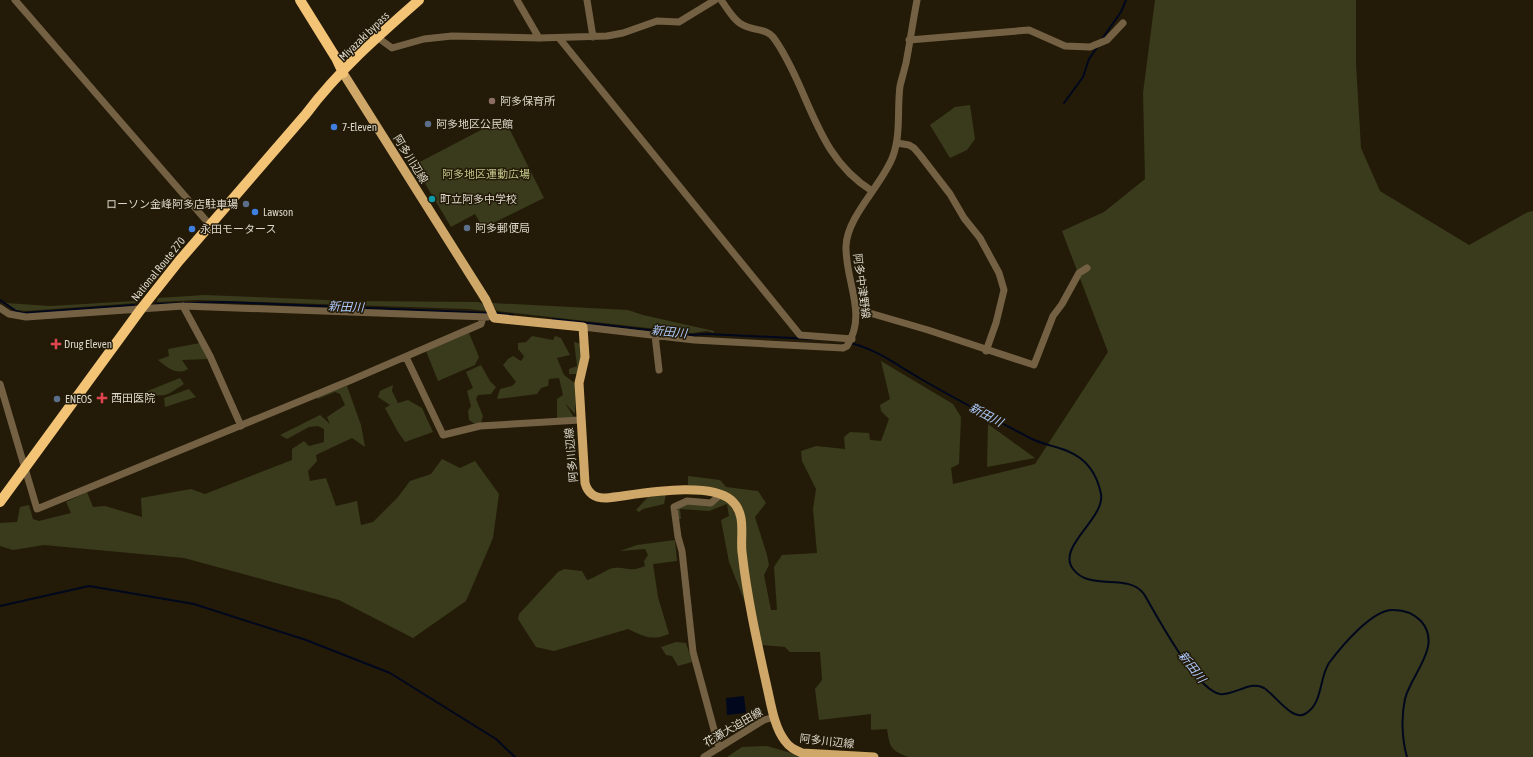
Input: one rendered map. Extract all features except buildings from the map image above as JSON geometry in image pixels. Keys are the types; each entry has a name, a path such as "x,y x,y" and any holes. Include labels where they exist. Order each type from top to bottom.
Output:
{"highway":[{"path":"300,0 336,58 342,73"},
{"name":"Miyazaki bypass","path":"342,73 378,37 419,0"},
{"name":"National Route 270","path":"0,502 141,309 210,225 306,114 321,93 342,73"}],"main road":[{"name":"阿多川辺線","path":"342,73 493,315"},
{"path":"493,315 583,327"},
{"name":"阿多川辺線","path":"583,327 585,357 579,383 580,420 585,483 588,492 593,496 606,498 685,488 721,494 731,500 740,515 742,551 756,639 774,717 784,740 792,749 802,753 874,757"}],"street":[{"path":"14,0 210,225"},
{"path":"517,0 539,38"},
{"path":"587,0 593,37"},
{"path":"378,37 392,48 424,39 452,36 539,38 593,37 623,33 657,21 679,22 715,0"},
{"path":"721,0 741,24 767,32 773,37 792,68 817,127 830,150 855,180 872,191"},
{"name":"阿多中津野線","path":"851,341 856,331 856,309 847,261 846,246 851,227 872,191 887,170 897,144 900,86 917,0"},
{"path":"909,40 1030,30 1066,46 1090,47 1107,40 1123,23"},
{"path":"560,38 800,335 851,341"},
{"path":"897,144 909,145 920,155 950,194 964,218 980,238 999,273 1004,290 996,323 986,351"},
{"path":"856,309 928,330 986,351 1034,365 1053,316 1062,304 1079,273 1087,268"},
{"path":"1,311 15,316 26,317 183,306 483,317 493,315"},
{"path":"183,306 210,356 240,426"},
{"path":"0,384 38,509 406,357 481,324 483,317"},
{"path":"583,327 694,340 843,348 851,341"},
{"path":"655,335 659,370"},
{"path":"406,357 443,435 480,426 580,420"},
{"path":"719,748 693,652 682,551 678,537 674,507 687,501 711,503 721,494"},
{"name":"花瀬大迫田線","path":"704,757 764,720 774,717"}],"green space":[{"path":"1155,0 1356,0 1356,64 1361,148 1380,191 1469,245 1528,212 1533,211 1533,757 908,757 894,750 890,744 887,729 871,730 871,714 819,720 815,689 822,680 820,652 790,652 785,647 762,645 729,562 721,520 729,516 727,504 709,511 680,509 681,519 678,519 677,507 681,505 698,504 712,506 722,498 721,491 688,485 688,476 720,480 726,487 758,491 766,503 755,517 769,565 764,575 771,610 777,610 774,567 782,555 817,553 813,509 816,489 802,461 801,451 816,446 845,449 844,437 850,432 869,433 870,440 881,441 889,419 881,411 880,405 890,399 881,361 953,404 961,417 959,464 951,468 953,484 1035,464 1108,352 1062,231 1104,212 1145,179 1143,93"},
{"path":"970,105 975,139 967,150 950,158 930,125 955,107"},
{"name":"阿多地区運動広場","path":"504,118 544,198 483,228 475,214 451,227 414,165"},
{"path":"204,295 351,301 479,302 485,305 487,311 467,309 198,300 157,302 158,298"},
{"path":"135,301 136,303 26,311 16,310 6,303 50,306"},
{"path":"492,303 628,310 643,315 714,331 714,333 707,331 692,333 497,311"},
{"path":"469,333 479,357 475,365 438,381 426,351"},
{"path":"532,336 553,340 555,336 561,338 570,355 557,358 564,375 576,384 575,414 565,403 575,419 557,419 557,399 563,395 559,378 549,379 548,386 541,388 537,394 497,399 500,389 512,386 516,382 503,365 513,356 521,361 524,356 518,349 518,343 526,342"},
{"path":"574,342 582,344 583,358 577,374 569,374 569,369 577,366"},
{"path":"200,343 209,359 182,360 188,369 184,371 180,372 172,370 158,360 169,356 168,349"},
{"path":"481,365 490,381 496,387 491,394 478,395 476,399 483,416 481,423 475,424 469,420 468,411 471,406 467,391 473,388 466,372"},
{"path":"180,378 184,384 166,395 157,395 145,392"},
{"path":"393,385 392,391 398,403 408,400 422,408 433,432 405,442 385,408 390,405 378,397 380,391"},
{"path":"347,386 361,425 365,447 352,438 316,455 317,461 308,471 310,481 326,478 336,506 357,501 361,525 373,522 398,497 410,481 431,474 442,459 460,468 475,461 499,494 493,538 466,601 413,638 339,600 184,558 44,545 13,550 0,546 0,523 17,522 20,507 29,505 33,519 39,521 71,513 66,502 87,492 93,507 105,506 142,517 141,498 191,489 205,494 292,460 292,449 304,441 309,446 324,442 324,429 318,426 309,427 287,439 280,435 320,415 330,424 327,417 345,405 340,394 335,392 318,399 316,397"},
{"path":"189,389 196,397 165,407 164,398"},
{"path":"988,424 1035,458 987,467"},
{"path":"666,494 664,504 643,509 639,512 636,510 648,497"},
{"path":"675,540 677,561 653,564 658,597 669,634 653,638 628,629 554,651 536,647 518,619 519,614 558,572 564,569 582,571 587,580 613,568 640,568 645,566 644,561 648,555 645,549 620,551 637,545"},
{"path":"676,642 686,643 692,662 678,666 672,656 666,655 661,647"},
{"path":"767,746 805,757 727,757 742,747"}],"water":[{"path":"744,696 746,713 727,715 726,698"}],"waterway":[{"path":"1102,39 1121,12 1126,0"},
{"path":"1064,103 1083,77 1089,59 1098,46"},
{"name":"新田川","path":"0,300 16,311 23,313 134,305"},
{"name":"新田川","path":"156,304 223,302 489,313"},
{"name":"新田川","path":"495,313 513,315"},
{"name":"新田川","path":"553,319 692,335 707,334 813,339"},
{"name":"新田川","path":"851,343 879,354 921,379 1030,438 1068,451 1080,458 1094,474 1101,494 1100,503 1096,513 1075,542 1071,552 1069,560 1073,569 1080,576 1089,580 1119,582 1129,584 1137,588 1144,594 1167,634 1189,666 1200,680 1210,689 1220,694 1231,693 1247,687 1258,686 1268,691 1289,711 1300,715 1305,714 1311,710 1315,704 1329,663 1358,630 1377,615 1386,611 1401,611 1415,616 1421,621 1427,631 1429,640 1424,660 1408,689 1405,699 1403,728 1407,757"},
{"path":"0,606 89,586 194,604 306,640 390,673 496,739 515,757"}],"place":[{"name":"阿多保育所","path":"492,101"},
{"name":"阿多地区公民館","path":"428,124"},
{"name":"7-Eleven","path":"334,127"},
{"name":"町立阿多中学校","path":"432,199"},
{"name":"ローソン金峰阿多店駐車場","path":"246,204"},
{"name":"Lawson","path":"255,212"},
{"name":"阿多郵便局","path":"467,228"},
{"name":"永田モータース","path":"192,229"},
{"name":"Drug Eleven","path":"56,344"},
{"name":"西田医院","path":"102,398"},
{"name":"ENEOS","path":"57,399"}]}
